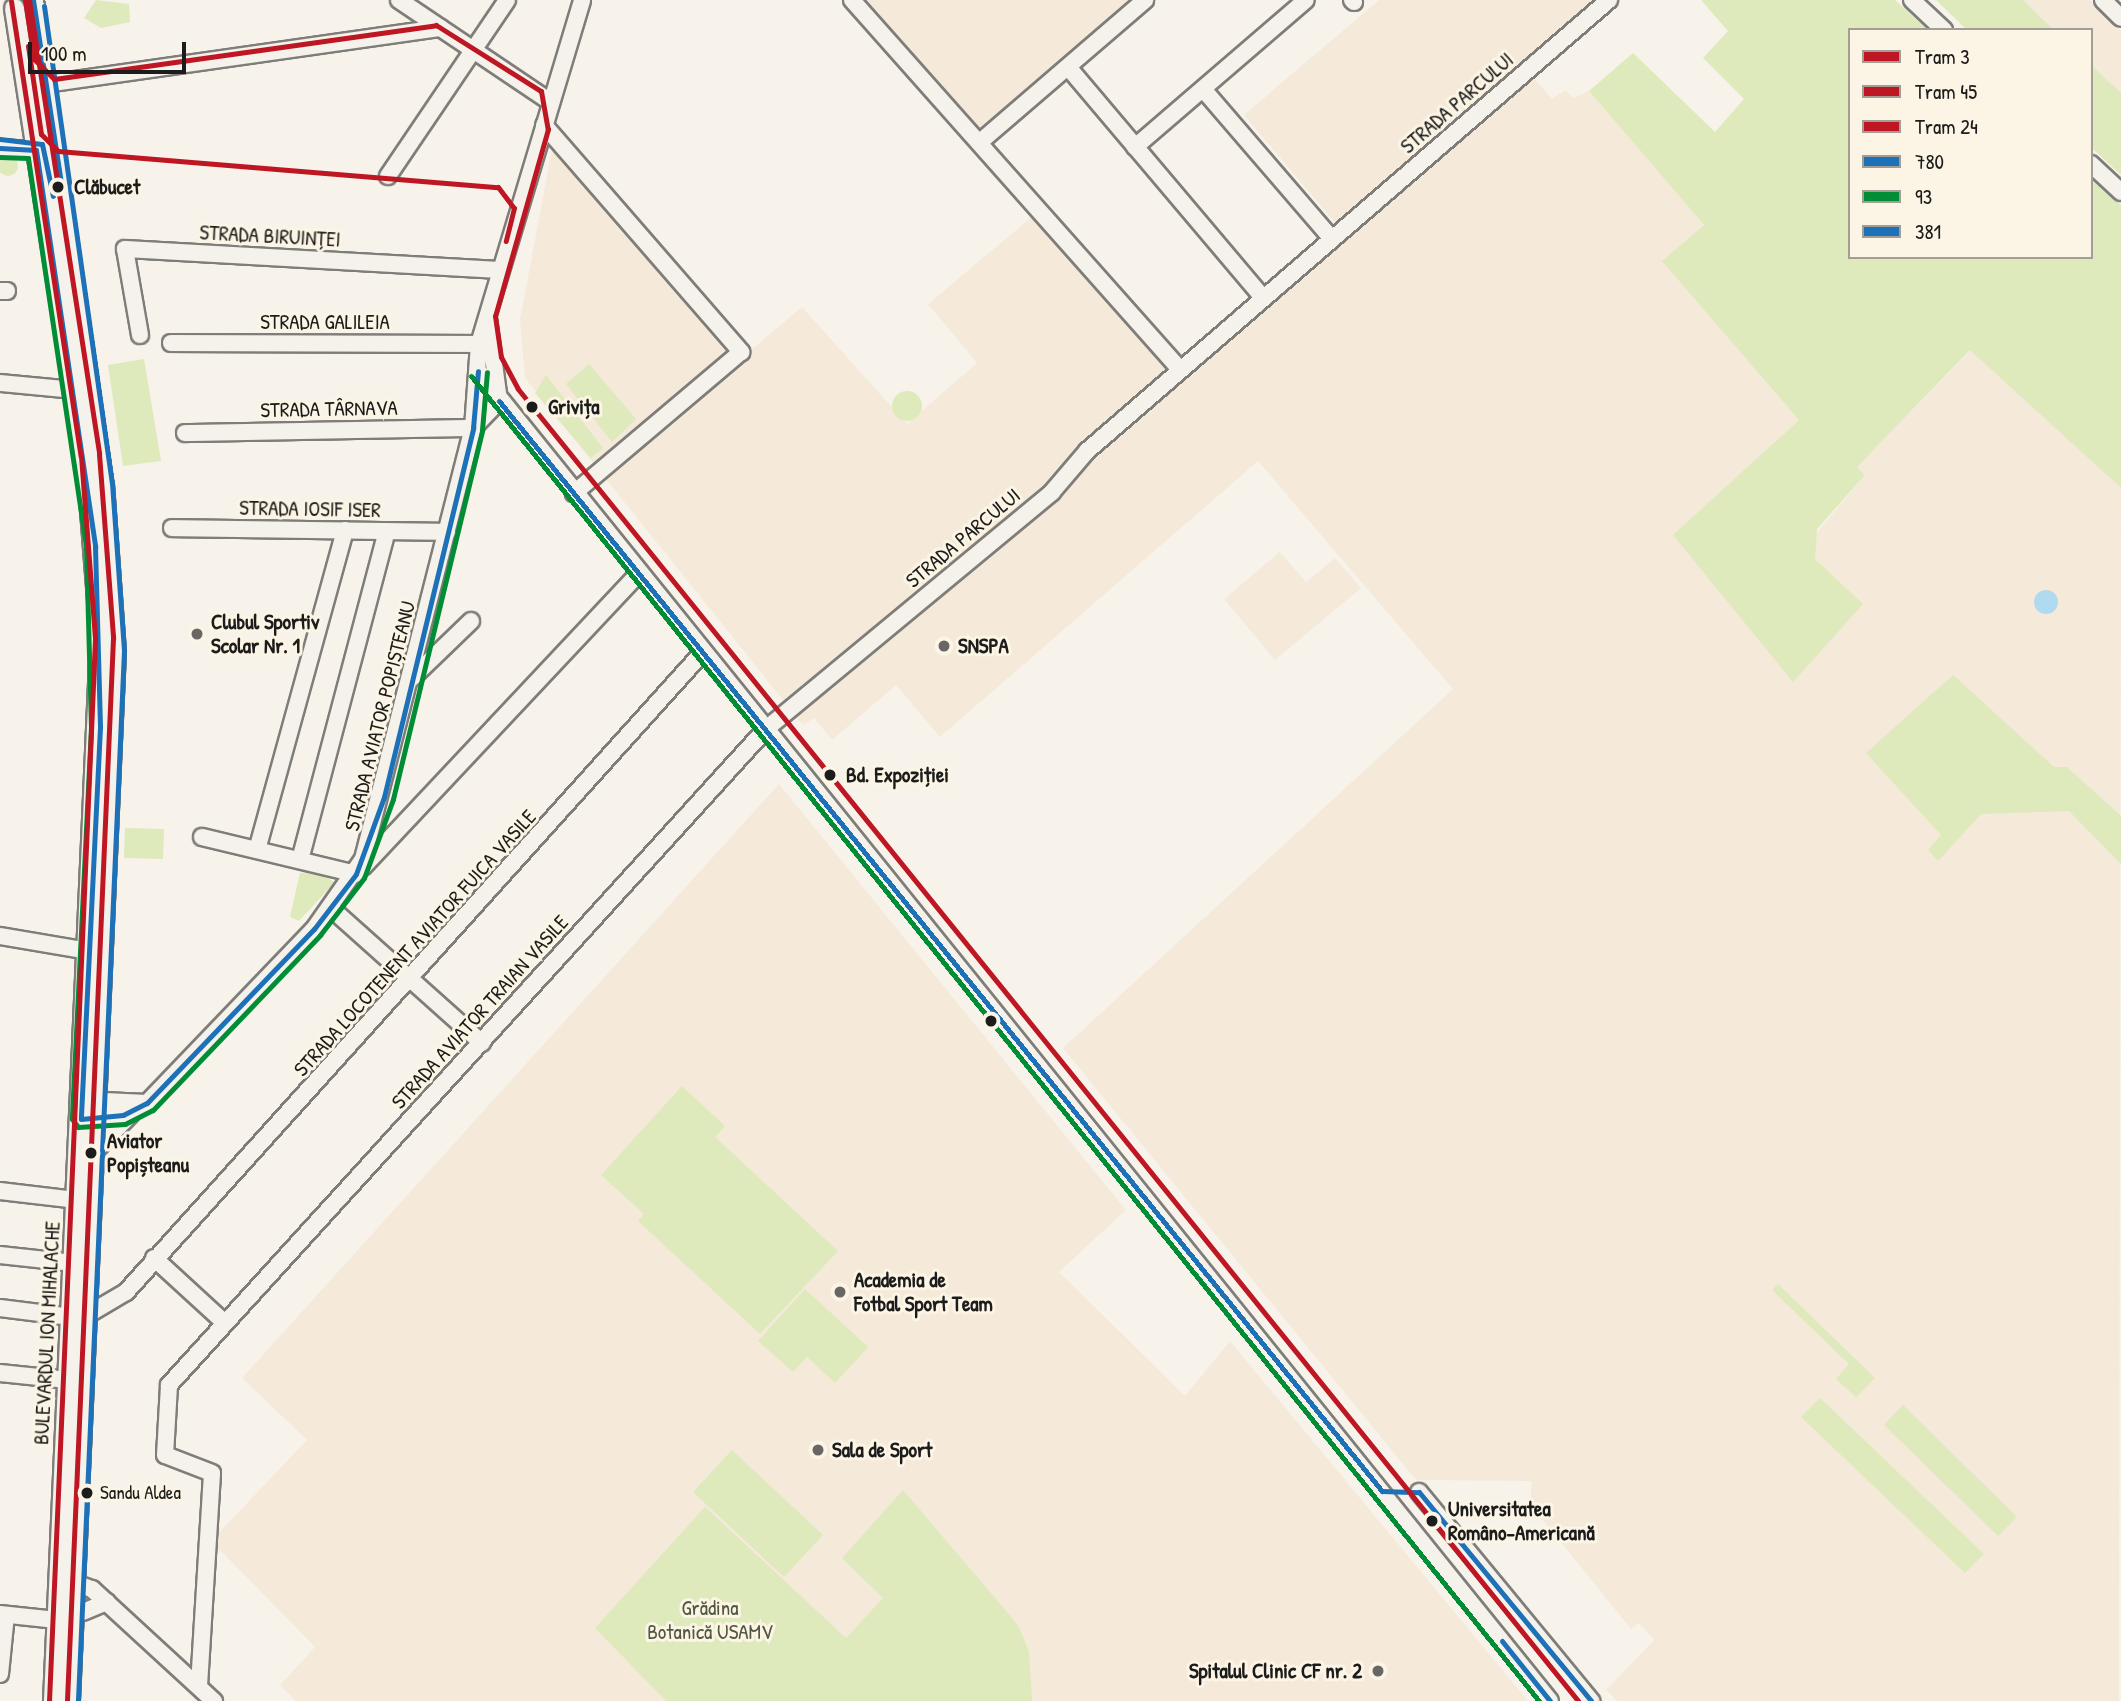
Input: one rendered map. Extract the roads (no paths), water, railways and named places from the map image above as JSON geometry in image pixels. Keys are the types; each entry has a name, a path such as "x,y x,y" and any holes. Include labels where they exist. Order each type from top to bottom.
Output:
{"main road":[{"name":"BULEVARDUL ION MIHALACHE","path":"33,0 46,84 46,151"},
{"name":"BULEVARDUL ION MIHALACHE","path":"14,8 46,151 83,391 115,650 89,1109 77,1200 74,1263 79,1316 68,1380 69,1701"},
{"name":"BULEVARDUL ION MIHALACHE","path":"53,1701 57,1620 67,1579 79,1316 96,1150 89,1109"}],"street":[{"path":"399,0 551,102"},
{"path":"388,176 507,0"},
{"name":"STRADA AVIATOR POPIȘTEANU","path":"89,1109 132,1113 147,1103 332,909 356,874 377,820 473,428 479,344 487,313 582,0"},
{"path":"852,0 1180,370"},
{"path":"980,142 1145,0"},
{"path":"1135,147 1306,0"},
{"name":"STRADA PARCULUI","path":"766,729 1052,492 1081,457 1609,0"},
{"path":"1912,0 1942,28"},
{"path":"2103,0 2121,18"},
{"path":"14,8 38,26"},
{"path":"46,84 440,28"},
{"path":"1068,66 1263,298"},
{"path":"1203,89 1332,239"},
{"path":"544,125 741,352 574,493"},
{"path":"0,148 46,151"},
{"path":"2093,166 2121,192"},
{"name":"STRADA BIRUINȚEI","path":"140,335 125,249 500,270"},
{"name":"STRADA AVIATOR POPIȘTEANU","path":"473,428 499,401 487,313"},
{"name":"STRADA GALILEIA","path":"171,343 479,344"},
{"path":"478,371 499,401 1550,1701"},
{"path":"0,383 83,391"},
{"path":"474,405 484,398 499,401"},
{"name":"STRADA TÂRNAVA","path":"186,433 473,428"},
{"name":"STRADA IOSIF ISER","path":"172,528 447,532"},
{"path":"257,850 345,530"},
{"path":"300,860 387,531"},
{"path":"202,837 356,874 639,573"},
{"path":"411,679 471,621"},
{"name":"STRADA LOCOTENENT AVIATOR FUICA VASILE","path":"79,1316 126,1292 154,1258 411,981 703,652"},
{"name":"STRADA AVIATOR TRAIAN VASILE","path":"199,1686 212,1473 166,1458 166,1389 766,729"},
{"path":"332,909 482,1043"},
{"path":"0,936 96,952"},
{"path":"89,1109 147,1103"},
{"path":"96,1150 132,1113"},
{"path":"0,1191 77,1200"},
{"path":"0,1255 74,1263"},
{"path":"154,1258 225,1323"},
{"path":"0,1308 79,1316"},
{"path":"0,1373 68,1380"},
{"path":"1419,1492 1591,1701"},
{"path":"67,1579 107,1602 214,1701"},
{"path":"83,1612 107,1602"},
{"path":"0,1674 3,1614 57,1620"}],"water":[{"path":"2046,590 2054,594 2058,602 2054,610 2046,614 2038,610 2034,602 2038,594"}],"tram line":[{"name":"3","path":"25,0 34,59 54,79 436,25 541,91 548,129 495,316 501,357 518,389 1578,1701"},
{"name":"24","path":"29,0 99,454 113,638 67,1701"},
{"name":"45","path":"11,1 81,456 95,639 49,1701"},
{"name":"3","path":"28,46 41,134 58,151 498,187 514,208 506,241"}],"place":[{"name":"Clăbucet","path":"58,187"},
{"name":"Grivița","path":"532,407"},
{"name":"Clubul Sportiv Scolar Nr. 1","path":"197,634"},
{"name":"SNSPA","path":"944,646"},
{"name":"Bd. Expoziției","path":"830,775"},
{"name":"Aviator Popișteanu","path":"91,1153"},
{"name":"Academia de Fotbal Sport Team","path":"840,1292"},
{"name":"Sala de Sport","path":"818,1450"},
{"name":"Sandu Aldea","path":"87,1493"},
{"name":"Universitatea Româno-Americană","path":"1432,1521"},
{"name":"Spitalul Clinic CF nr. 2","path":"1378,1671"}],"park label":[{"name":"Grădina Botanică USAMV","path":"710,1620"}]}
